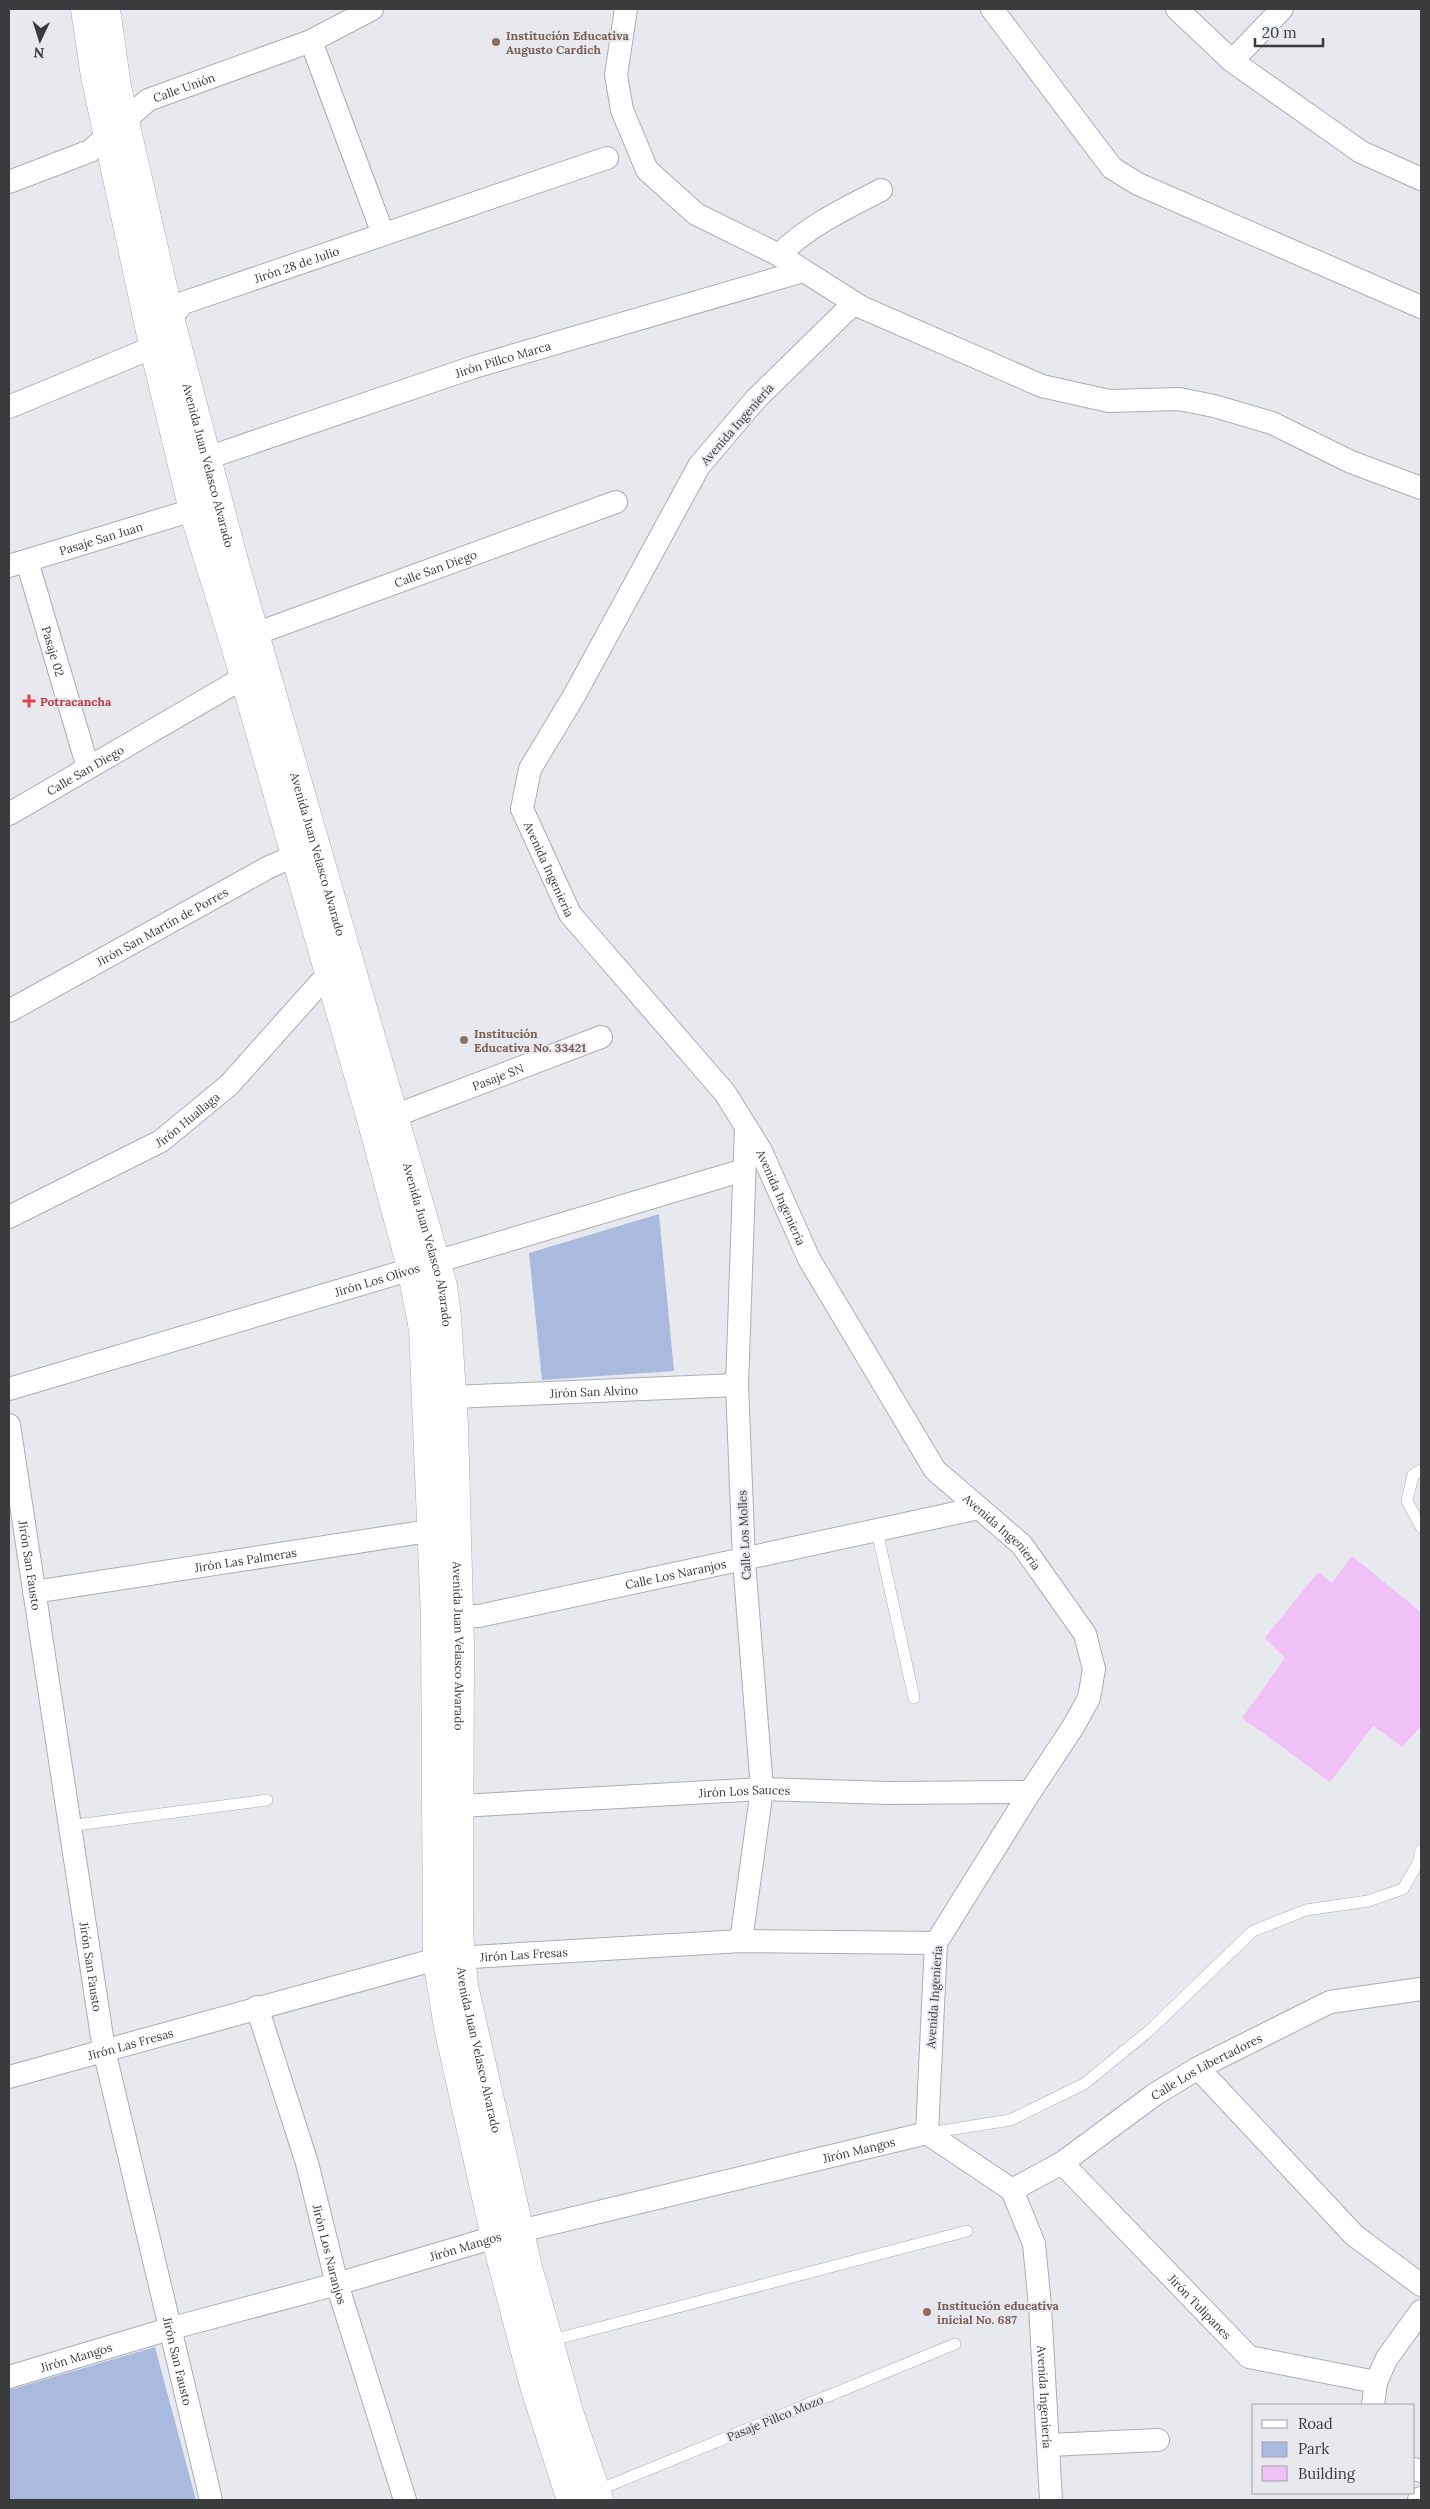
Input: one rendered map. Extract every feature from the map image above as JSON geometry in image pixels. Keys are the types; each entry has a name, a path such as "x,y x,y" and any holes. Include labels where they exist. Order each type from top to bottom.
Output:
{"street":[{"name":"Avenida Juan Velasco Alvarado","path":"85,9 94,76 117,127 256,634 255,674"},
{"name":"Avenida Juan Velasco Alvarado","path":"106,9 116,87 117,127 152,340 193,510 255,674 306,851 394,1116 424,1264 423,1329 444,1528 459,1616 460,1806 449,1958"},
{"name":"Calle Unión","path":"9,182 90,151 148,100 311,41 372,9"},
{"path":"626,9 616,75 622,110 647,170 696,214 779,255 854,303 1042,386 1109,400 1180,400 1214,406 1272,423 1351,462 1421,488"},
{"path":"992,9 1112,168 1138,184 1421,307"},
{"path":"1177,9 1232,61 1361,152 1421,179"},
{"path":"1232,61 1282,9"},
{"path":"311,41 383,234"},
{"name":"Jirón 28 de Julio","path":"9,407 144,351 182,303 607,158"},
{"path":"779,255 797,237 828,217 881,190"},
{"name":"Jirón Pillco Marca","path":"207,458 474,367 804,271"},
{"name":"Avenida Ingeniería","path":"854,303 756,399 699,466 574,696 530,769 522,809 570,914 725,1093 746,1126 761,1151 809,1259 935,1470 1022,1545 1085,1634 1094,1669 1089,1698 1073,1727 936,1943 927,2133"},
{"name":"Calle San Diego","path":"256,634 616,502"},
{"name":"Pasaje San Juan","path":"18,564 193,510"},
{"name":"Pasaje 02","path":"18,564 88,768"},
{"name":"Calle San Diego","path":"9,814 255,674"},
{"name":"Avenida Juan Velasco Alvarado","path":"306,851 328,973 424,1264 447,1318 453,1397 444,1528 435,1616 449,1958 448,2027 507,2234 549,2341 570,2415 588,2497"},
{"name":"Jirón San Martín de Porres","path":"9,1011 260,872 306,851"},
{"name":"Jirón Huallaga","path":"9,1217 161,1141 229,1085 328,973"},
{"name":"Pasaje SN","path":"394,1116 601,1037"},
{"name":"Calle Los Molles","path":"741,1942 762,1789 744,1560 737,1385 746,1126"},
{"name":"Jirón Los Olivos","path":"9,1389 744,1170"},
{"name":"Jirón San Alvino","path":"453,1397 737,1385"},
{"name":"Jirón San Fausto","path":"9,1425 104,2050 211,2500"},
{"name":"Calle Los Naranjos","path":"459,1616 479,1616 979,1508"},
{"name":"Jirón Las Palmeras","path":"34,1592 444,1528"},
{"name":"Jirón Los Sauces","path":"460,1806 762,1789 888,1792 1030,1792"},
{"name":"Jirón Las Fresas","path":"9,2077 257,2007 449,1958 741,1942 936,1943"},
{"name":"Calle Los Libertadores","path":"1012,2190 1062,2162 1154,2095 1198,2068 1330,2002 1421,1989"},
{"name":"Jirón Los Naranjos","path":"257,2007 307,2163 337,2284 405,2500"},
{"path":"1198,2068 1354,2235 1421,2285"},
{"path":"927,2133 1012,2190"},
{"name":"Jirón Mangos","path":"9,2377 169,2329 337,2284 507,2234 927,2133"},
{"name":"Jirón Tulipanes","path":"1062,2162 1249,2357 1376,2382"},
{"name":"Avenida Ingeniería","path":"1012,2190 1034,2244 1049,2445 1047,2498"},
{"name":"Avenida Juan Velasco Alvarado","path":"507,2234 535,2388 588,2497"},
{"path":"1373,2404 1376,2382 1387,2358 1421,2311"},
{"path":"1049,2445 1158,2440"}],"lane":[{"path":"1421,1470 1413,1475 1407,1501 1421,1526"},
{"path":"877,1531 914,1698"},
{"path":"69,1826 267,1800"},
{"path":"927,2133 1010,2120 1084,2084 1150,2030 1253,1931 1306,1910 1368,1901 1403,1889 1418,1863 1421,1850"},
{"path":"549,2341 967,2231"},
{"name":"Pasaje Pillco Mozo","path":"588,2497 955,2344"}],"green space":[{"path":"659,1214 674,1371 542,1380 529,1253"},
{"path":"155,2347 196,2500 9,2500 9,2390"}],"building":[{"path":"1352,1556 1421,1612 1421,1726 1402,1747 1373,1726 1330,1782 1242,1718 1285,1658 1265,1638 1318,1572 1332,1583"}],"place":[{"name":"Institución Educativa Augusto Cardich","path":"496,42"},
{"name":"Potracancha","path":"29,701"},
{"name":"Institución Educativa No. 33421","path":"464,1040"},
{"name":"Institución educativa inicial No. 687","path":"927,2312"}]}
